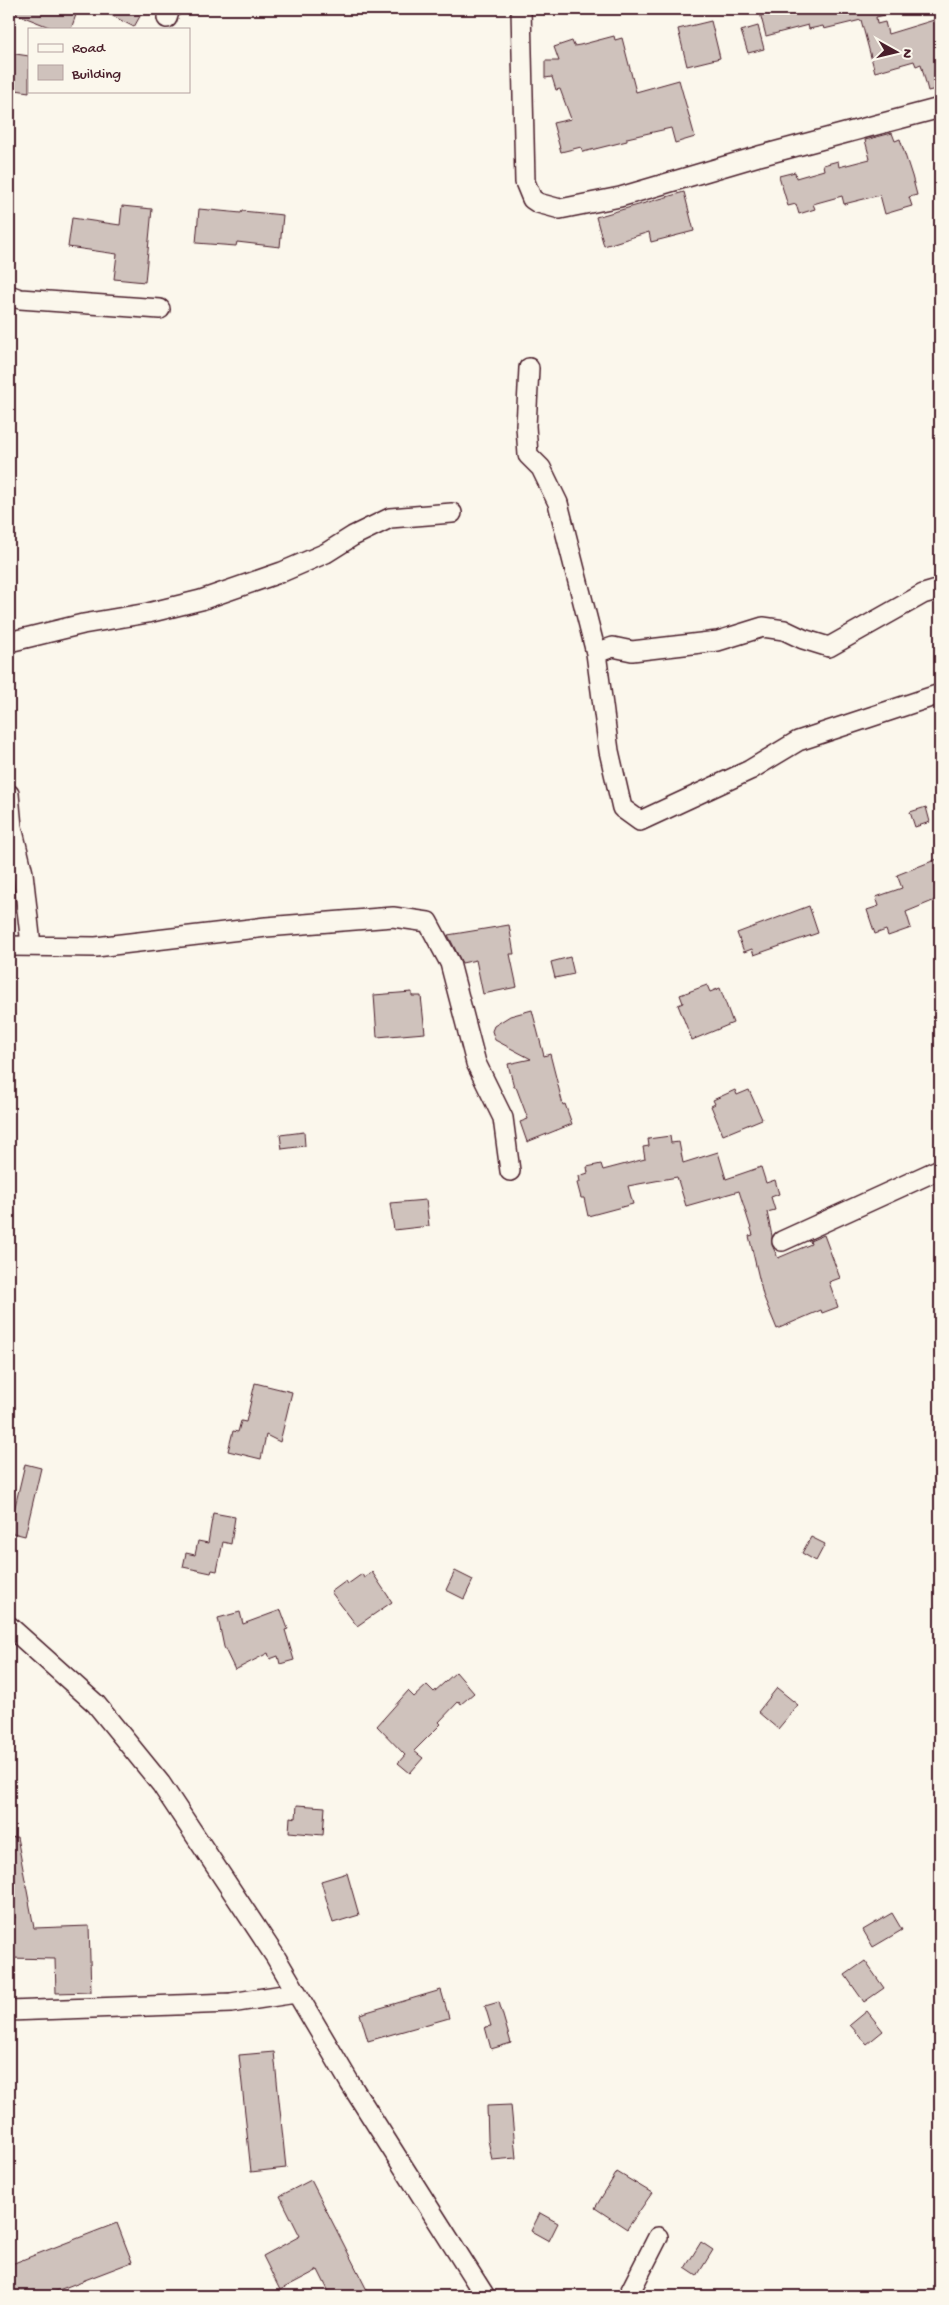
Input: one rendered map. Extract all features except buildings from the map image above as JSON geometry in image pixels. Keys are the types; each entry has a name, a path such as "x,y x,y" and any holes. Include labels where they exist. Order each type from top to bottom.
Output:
{"street":[{"path":"522,9 524,182 532,198 547,207 560,209 620,197 759,156 940,108"},
{"path":"9,295 20,299 160,309"},
{"path":"529,368 526,426 528,455 541,468 558,503 596,653 609,751 622,808 640,821 750,770 798,740 940,694"},
{"path":"9,642 83,624 148,613 201,600 282,572 326,554 353,536 390,518 452,513"},
{"path":"596,653 613,647 632,651 718,641 763,627 784,630 803,639 829,647 923,594 940,589"},
{"path":"9,794 12,827 23,873 31,945"},
{"path":"9,946 96,947 266,927 393,917 428,922 450,963 476,1063 503,1118 510,1171"},
{"path":"782,1241 940,1169"},
{"path":"9,1626 96,1704 128,1742 172,1800 270,1948 350,2083 485,2296"},
{"path":"9,2011 231,2003 296,1993"},
{"path":"628,2296 658,2237"}]}
